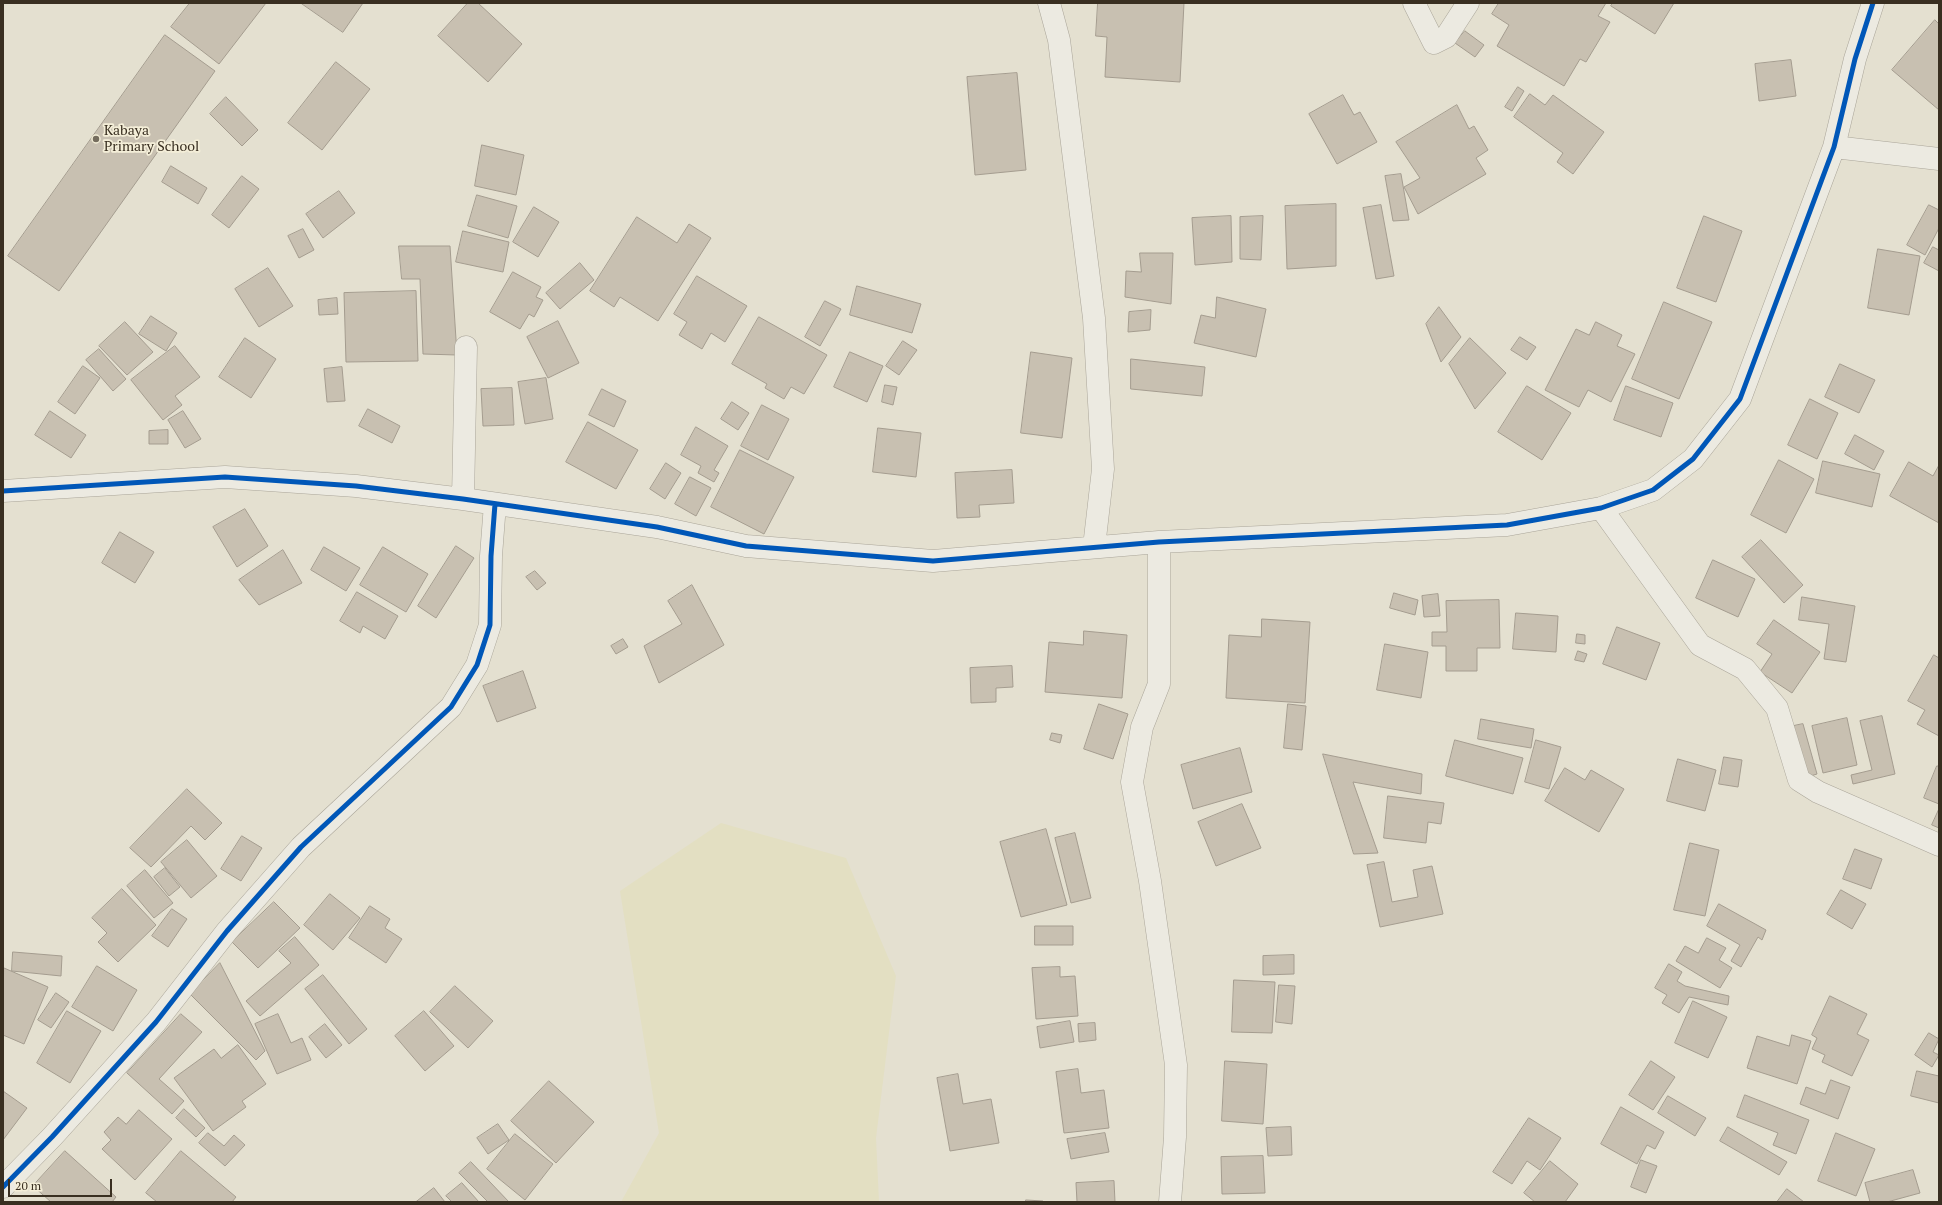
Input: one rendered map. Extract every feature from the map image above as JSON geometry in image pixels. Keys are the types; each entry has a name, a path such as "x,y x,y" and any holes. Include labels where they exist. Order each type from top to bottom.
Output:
{"street":[{"path":"1049,3 1060,40 1094,318 1102,469 1094,547"},
{"path":"1414,3 1434,43 1446,37 1468,3"},
{"path":"3,491 225,477 356,486 463,499 657,527 746,546 933,561 1159,542 1507,525 1601,508 1653,490 1692,459 1740,399 1834,147 1855,59 1873,3"},
{"path":"1834,147 1939,159"},
{"path":"463,499 466,347"},
{"path":"3,1187 52,1137 156,1022 227,931 301,847 451,707 477,665 490,625 491,556 495,504"},
{"path":"1601,508 1700,644 1746,669 1777,708 1799,780 1818,792 1939,845"},
{"path":"1159,542 1159,684 1142,727 1132,782 1150,880 1176,1065 1175,1137 1170,1202"}],"shaded area":[{"path":"721,823 846,858 896,976 876,1138 879,1202 621,1202 659,1133 620,891"}],"building":[{"path":"190,3 266,3 219,64 171,27"},
{"path":"301,3 363,3 343,32"},
{"path":"468,3 478,3 522,44 488,82 438,36"},
{"path":"1098,3 1184,3 1180,82 1105,77 1107,37 1096,36"},
{"path":"1499,3 1606,3 1598,16 1610,22 1586,62 1580,59 1564,86 1497,46 1509,25 1492,14"},
{"path":"1613,3 1674,3 1655,34 1611,6"},
{"path":"1935,20 1939,24 1939,110 1892,70"},
{"path":"1465,31 1484,45 1475,57 1455,43"},
{"path":"165,35 215,71 59,291 8,256"},
{"path":"1791,60 1796,96 1759,101 1755,64"},
{"path":"336,62 370,89 322,150 288,123"},
{"path":"1017,73 1026,170 975,175 967,77"},
{"path":"1518,87 1524,91 1512,111 1505,107"},
{"path":"1530,94 1545,105 1553,95 1604,132 1573,174 1557,162 1563,153 1514,117"},
{"path":"1343,95 1354,115 1360,112 1377,142 1337,164 1309,114"},
{"path":"226,97 258,130 242,146 210,114"},
{"path":"1457,105 1469,129 1474,126 1488,150 1476,158 1486,174 1418,214 1404,187 1420,178 1396,142"},
{"path":"482,145 524,155 516,195 475,186"},
{"path":"171,166 207,188 198,204 162,182"},
{"path":"1401,174 1409,220 1393,221 1385,176"},
{"path":"242,176 259,189 229,228 212,215"},
{"path":"339,191 355,213 323,238 306,214"},
{"path":"477,195 517,206 508,238 468,226"},
{"path":"1336,204 1336,266 1287,269 1285,206"},
{"path":"1381,205 1394,276 1376,279 1363,208"},
{"path":"1929,205 1939,210 1939,228 1925,255 1907,245"},
{"path":"534,207 559,222 538,257 513,242"},
{"path":"1231,216 1232,262 1195,265 1192,218"},
{"path":"1263,216 1261,260 1240,259 1240,217"},
{"path":"1704,216 1742,231 1716,302 1677,288"},
{"path":"637,217 677,243 689,224 711,238 658,321 620,297 614,307 590,291"},
{"path":"303,229 314,250 299,258 288,236"},
{"path":"463,231 509,242 503,272 456,262"},
{"path":"399,246 450,246 457,355 423,354 420,279 402,279"},
{"path":"1933,247 1939,250 1939,271 1924,263"},
{"path":"1878,249 1920,256 1909,315 1868,308"},
{"path":"1140,253 1173,253 1171,304 1125,297 1126,271 1141,272"},
{"path":"580,263 594,280 560,309 546,293"},
{"path":"268,268 293,306 259,327 235,289"},
{"path":"513,272 541,287 536,297 543,300 534,317 529,314 520,329 490,312"},
{"path":"697,276 747,306 725,342 711,333 702,349 679,335 687,322 674,314"},
{"path":"857,286 921,304 912,333 850,315"},
{"path":"416,291 418,361 346,362 344,293"},
{"path":"1217,297 1266,309 1256,357 1194,343 1201,315 1215,318"},
{"path":"337,298 338,314 319,315 318,300"},
{"path":"825,301 841,309 820,346 805,337"},
{"path":"1664,302 1712,322 1679,399 1632,379"},
{"path":"1439,307 1461,337 1441,362 1426,324"},
{"path":"1151,310 1150,330 1128,332 1129,312"},
{"path":"151,316 177,333 166,351 139,334"},
{"path":"759,317 827,355 804,394 791,387 784,399 765,388 767,384 732,364"},
{"path":"558,321 579,363 548,378 527,337"},
{"path":"125,322 153,352 127,375 99,346"},
{"path":"1596,322 1622,335 1617,346 1635,354 1611,402 1588,390 1579,407 1545,390 1576,329 1589,335"},
{"path":"1520,337 1536,347 1527,360 1511,350"},
{"path":"245,338 276,359 251,398 219,377"},
{"path":"1470,338 1506,373 1475,409 1449,364"},
{"path":"903,341 917,350 899,375 886,366"},
{"path":"175,346 200,377 175,396 182,405 163,420 131,380"},
{"path":"99,349 126,379 113,391 86,360"},
{"path":"850,352 883,366 867,402 834,387"},
{"path":"1031,352 1072,358 1062,438 1021,433"},
{"path":"1131,359 1205,367 1202,396 1131,389"},
{"path":"1840,364 1875,380 1859,413 1825,397"},
{"path":"83,366 100,378 75,414 58,402"},
{"path":"342,367 345,401 327,402 324,369"},
{"path":"546,378 553,419 525,424 518,382"},
{"path":"885,385 897,387 893,405 882,402"},
{"path":"1527,386 1571,413 1542,460 1498,432"},
{"path":"1626,386 1673,403 1661,437 1614,420"},
{"path":"512,388 514,425 483,426 481,389"},
{"path":"602,389 626,401 614,427 589,415"},
{"path":"1810,399 1838,413 1817,459 1788,445"},
{"path":"732,402 749,413 738,430 721,419"},
{"path":"762,405 789,419 768,460 741,446"},
{"path":"368,409 400,426 392,443 359,426"},
{"path":"50,411 86,435 71,458 35,435"},
{"path":"183,411 201,439 185,448 168,420"},
{"path":"588,422 638,450 616,489 566,462"},
{"path":"696,427 728,446 714,470 719,473 714,482 698,473 701,466 681,455"},
{"path":"878,428 921,433 916,477 873,472"},
{"path":"168,430 168,444 149,444 149,431"},
{"path":"1855,435 1884,451 1874,470 1845,454"},
{"path":"740,450 794,477 764,534 711,507"},
{"path":"1779,460 1814,479 1786,533 1751,515"},
{"path":"1823,461 1880,474 1872,507 1816,493"},
{"path":"1909,462 1933,476 1939,465 1939,523 1890,496"},
{"path":"666,463 681,473 665,499 650,489"},
{"path":"1012,470 1014,503 979,505 980,517 957,518 955,473"},
{"path":"690,477 711,488 696,516 675,504"},
{"path":"245,509 268,546 237,567 213,527"},
{"path":"120,532 154,552 135,583 102,563"},
{"path":"1761,540 1803,585 1784,603 1742,557"},
{"path":"456,546 474,558 436,618 418,606"},
{"path":"324,547 360,568 346,591 311,570"},
{"path":"383,547 428,574 406,612 360,585"},
{"path":"283,550 302,583 259,605 239,580"},
{"path":"1713,560 1755,579 1738,617 1696,598"},
{"path":"535,571 546,583 537,590 526,577"},
{"path":"692,585 724,645 659,683 644,646 682,624 668,601"},
{"path":"357,592 398,616 385,639 363,626 360,633 340,621"},
{"path":"1394,593 1418,600 1415,615 1390,608"},
{"path":"1438,594 1440,616 1424,617 1422,596"},
{"path":"1802,597 1855,606 1846,662 1824,659 1829,624 1799,620"},
{"path":"1499,600 1500,648 1477,648 1477,671 1446,671 1446,646 1432,646 1432,632 1447,632 1446,601"},
{"path":"1516,613 1558,616 1556,652 1513,649"},
{"path":"1262,619 1310,622 1305,703 1226,698 1229,635 1261,637"},
{"path":"1774,620 1820,652 1792,693 1760,672 1772,654 1757,644"},
{"path":"1617,627 1660,643 1646,680 1603,664"},
{"path":"1084,631 1127,635 1122,698 1045,692 1049,642 1083,645"},
{"path":"1577,634 1585,635 1585,644 1576,643"},
{"path":"623,639 628,647 616,654 611,646"},
{"path":"1385,644 1428,652 1421,698 1377,690"},
{"path":"1578,651 1587,654 1584,662 1575,660"},
{"path":"1934,655 1939,658 1939,736 1917,724 1925,710 1908,701"},
{"path":"1012,666 1013,687 996,688 996,702 971,703 970,668"},
{"path":"523,671 536,708 497,722 483,686"},
{"path":"1099,704 1128,714 1113,759 1084,749"},
{"path":"1288,704 1306,706 1302,750 1284,748"},
{"path":"1882,716 1895,774 1853,784 1851,775 1872,770 1860,721"},
{"path":"1847,718 1857,765 1823,773 1812,726"},
{"path":"1481,719 1534,729 1531,748 1478,739"},
{"path":"1803,724 1817,774 1804,778 1789,727"},
{"path":"1052,733 1062,735 1060,743 1050,740"},
{"path":"1455,740 1523,758 1513,794 1446,776"},
{"path":"1536,740 1561,747 1549,789 1525,782"},
{"path":"1240,748 1252,792 1193,809 1181,765"},
{"path":"1323,754 1422,774 1421,794 1353,782 1378,853 1354,854"},
{"path":"1724,757 1742,760 1738,787 1719,784"},
{"path":"1678,759 1716,770 1705,811 1667,801"},
{"path":"1937,766 1939,766 1939,804 1924,798"},
{"path":"1565,768 1585,780 1591,770 1624,789 1599,832 1545,801"},
{"path":"187,789 222,823 205,840 191,826 151,867 130,848"},
{"path":"1388,796 1444,803 1441,824 1428,822 1426,843 1384,838"},
{"path":"1242,804 1261,848 1216,866 1198,822"},
{"path":"1939,809 1939,828 1932,825"},
{"path":"1046,829 1067,905 1021,917 1000,842"},
{"path":"1075,833 1091,898 1071,903 1055,838"},
{"path":"242,836 262,848 241,881 221,869"},
{"path":"187,840 217,876 191,898 161,862"},
{"path":"1690,843 1719,850 1705,916 1674,910"},
{"path":"1855,849 1882,859 1871,889 1843,879"},
{"path":"1384,862 1392,902 1418,897 1413,870 1432,866 1443,914 1380,927 1367,865"},
{"path":"165,868 180,887 169,896 154,877"},
{"path":"145,870 173,903 154,918 127,886"},
{"path":"122,889 156,925 118,962 98,942 107,933 92,918"},
{"path":"1841,890 1866,904 1852,929 1827,914"},
{"path":"330,894 360,918 333,950 304,925"},
{"path":"274,902 300,928 258,968 232,942"},
{"path":"1719,904 1766,930 1762,940 1758,937 1741,967 1731,961 1740,945 1707,926"},
{"path":"370,906 390,919 385,928 402,939 386,963 349,938"},
{"path":"172,909 187,919 168,947 152,936"},
{"path":"1035,926 1073,926 1073,945 1035,945"},
{"path":"295,937 319,965 260,1016 246,1001 291,963 279,951"},
{"path":"1707,938 1726,948 1719,960 1732,968 1720,988 1676,961 1685,946 1698,953"},
{"path":"13,952 62,956 61,976 12,971"},
{"path":"1294,955 1294,974 1263,975 1263,956"},
{"path":"220,963 265,1051 256,1060 190,994"},
{"path":"1669,964 1682,972 1677,981 1685,986 1729,996 1728,1005 1689,997 1679,1013 1662,1003 1667,995 1655,988"},
{"path":"97,966 137,990 113,1031 72,1007"},
{"path":"1060,967 1060,977 1075,976 1078,1016 1036,1019 1032,968"},
{"path":"4,968 48,987 24,1044 3,1035"},
{"path":"323,975 367,1029 349,1044 305,989"},
{"path":"1234,980 1275,982 1272,1033 1232,1032"},
{"path":"1279,985 1295,986 1292,1024 1276,1022"},
{"path":"455,986 493,1021 468,1048 430,1012"},
{"path":"56,993 69,1002 51,1028 38,1020"},
{"path":"1830,996 1867,1014 1857,1034 1869,1040 1852,1076 1822,1062 1825,1055 1812,1049 1817,1038 1812,1035"},
{"path":"1693,1001 1727,1017 1708,1058 1675,1043"},
{"path":"67,1011 101,1031 70,1083 37,1063"},
{"path":"424,1011 454,1046 425,1071 395,1036"},
{"path":"181,1014 202,1032 159,1079 184,1101 172,1114 127,1073"},
{"path":"278,1014 291,1043 302,1038 311,1060 277,1074 255,1024"},
{"path":"1070,1021 1074,1042 1040,1048 1037,1027"},
{"path":"1095,1023 1096,1040 1079,1042 1078,1024"},
{"path":"325,1024 342,1045 326,1058 309,1037"},
{"path":"1929,1033 1939,1039 1933,1052 1939,1055 1932,1067 1915,1055"},
{"path":"1792,1035 1811,1041 1797,1084 1747,1068 1757,1036 1789,1046"},
{"path":"238,1045 266,1084 242,1101 246,1107 213,1131 174,1078 214,1049 221,1058"},
{"path":"1225,1061 1267,1064 1263,1124 1222,1121"},
{"path":"1651,1061 1675,1077 1653,1110 1629,1095"},
{"path":"1078,1069 1081,1093 1104,1090 1109,1128 1064,1133 1056,1072"},
{"path":"1917,1071 1939,1076 1939,1103 1911,1096"},
{"path":"958,1074 963,1104 991,1099 999,1143 950,1151 937,1078"},
{"path":"1831,1080 1850,1087 1838,1119 1800,1104 1806,1087 1825,1094"},
{"path":"549,1081 594,1122 556,1163 511,1121"},
{"path":"3,1091 27,1108 3,1140"},
{"path":"1745,1095 1809,1120 1796,1154 1773,1145 1778,1133 1737,1117"},
{"path":"1668,1096 1706,1118 1695,1136 1658,1113"},
{"path":"1621,1107 1664,1132 1655,1149 1647,1145 1637,1164 1601,1144"},
{"path":"184,1109 205,1128 196,1137 176,1118"},
{"path":"139,1110 172,1139 135,1180 102,1149 111,1140 104,1132 118,1117 126,1124"},
{"path":"1529,1118 1561,1138 1540,1170 1527,1161 1512,1184 1493,1172"},
{"path":"498,1124 509,1140 488,1154 477,1138"},
{"path":"1291,1127 1292,1155 1268,1156 1266,1128"},
{"path":"1728,1127 1787,1162 1779,1175 1720,1141"},
{"path":"208,1133 224,1146 234,1135 245,1145 225,1166 199,1143"},
{"path":"1105,1133 1109,1152 1071,1159 1067,1139"},
{"path":"1836,1133 1875,1149 1856,1196 1818,1181"},
{"path":"515,1134 553,1164 525,1200 487,1169"},
{"path":"65,1151 116,1197 112,1202 51,1202 33,1186"},
{"path":"181,1151 236,1197 232,1202 157,1202 146,1193"},
{"path":"1263,1156 1265,1193 1222,1194 1221,1157"},
{"path":"1641,1160 1657,1166 1646,1193 1631,1187"},
{"path":"1550,1161 1578,1184 1565,1202 1535,1202 1524,1193"},
{"path":"471,1162 509,1202 488,1202 459,1173"},
{"path":"1913,1170 1920,1193 1887,1202 1870,1202 1865,1183"},
{"path":"1114,1181 1115,1202 1077,1202 1076,1183"},
{"path":"462,1183 479,1202 452,1202 446,1196"},
{"path":"434,1188 445,1202 416,1202"},
{"path":"1787,1189 1804,1202 1777,1202"},
{"path":"1026,1200 1043,1201 1043,1202 1026,1202"}],"cycle path":[{"path":"3,491 225,477 356,486 463,499 657,527 746,546 933,561 1159,542 1507,525 1601,508 1653,490 1693,459 1740,399 1834,147 1855,59 1873,3"},
{"path":"3,1187 52,1137 156,1022 227,931 301,847 451,707 477,665 490,625 491,556 495,504"}],"place":[{"name":"Kabaya Primary School","path":"96,139"}]}
